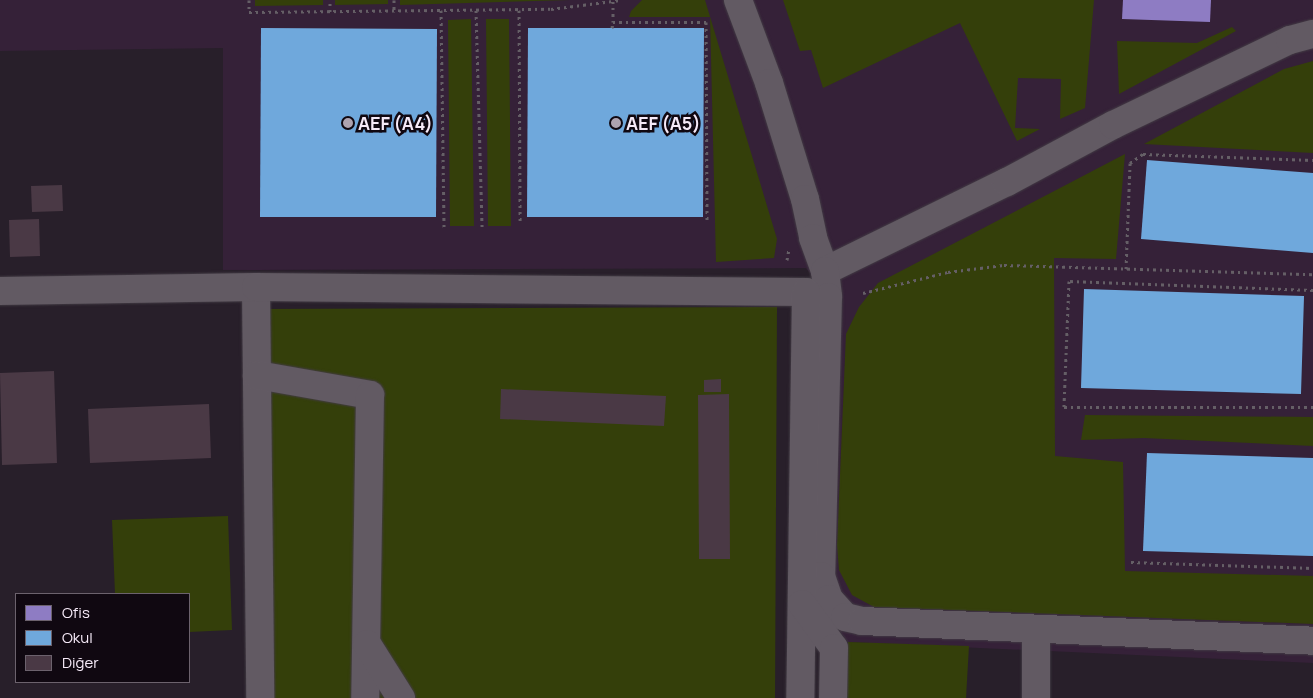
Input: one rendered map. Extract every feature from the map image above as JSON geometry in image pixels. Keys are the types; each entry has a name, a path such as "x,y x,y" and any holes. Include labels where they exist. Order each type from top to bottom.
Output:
{"lane":[{"path":"738,0 769,82 805,199 812,238 825,271 828,297 821,576 829,599 845,617 862,621 1313,641"},
{"path":"825,271 1008,182 1131,117 1290,40 1313,34"},
{"path":"256,287 260,698"},
{"path":"0,291 256,287 806,292 800,698"},
{"path":"257,375 370,395 365,698"},
{"path":"802,604 834,648 833,698"},
{"path":"1036,629 1036,698"},
{"path":"367,644 401,698"}],"path":[{"path":"249,0 249,12 519,10 620,0"},
{"path":"330,0 330,12"},
{"path":"394,0 394,11"},
{"path":"612,28 613,1"},
{"path":"441,10 444,227"},
{"path":"476,10 482,227"},
{"path":"519,10 520,223"},
{"path":"613,22 706,22 707,223"},
{"path":"1126,269 1130,163 1143,154 1313,160"},
{"path":"864,293 948,272 1004,265 1313,274"},
{"path":"1313,290 1069,281 1064,407 1313,408"},
{"path":"1130,562 1313,568"}],"shaded area":[{"path":"0,0 1313,0 1313,663 848,642 811,596 817,282 806,268 223,270 223,48 0,51"}],"green space":[{"path":"255,0 323,0 323,5 255,6"},
{"path":"335,0 388,0 388,4 335,5"},
{"path":"400,0 570,0 400,5"},
{"path":"642,0 705,0 777,239 774,258 716,262 710,17 629,17 631,11"},
{"path":"783,0 1094,0 1085,108 1060,119 1061,79 1018,78 1015,128 1040,129 1017,141 960,23 823,88 811,50 800,51"},
{"path":"471,19 474,226 450,226 448,20"},
{"path":"486,19 509,19 511,226 488,226"},
{"path":"1232,27 1236,31 1119,94 1117,41 1197,43"},
{"path":"1313,61 1313,153 1144,144 1284,69"},
{"path":"1125,154 1116,259 1054,258 1055,456 1123,462 1125,571 1313,576 1313,624 874,607 852,595 839,570 837,545 846,334 859,307 878,283"},
{"path":"777,307 775,698 268,698 263,309"},
{"path":"1085,415 1313,417 1313,446 1144,438 1081,440"},
{"path":"228,516 232,630 190,632 190,593 115,593 112,520"},
{"path":"848,642 969,646 966,698 847,698"}],"building: Ofis":[{"path":"1123,0 1211,0 1210,22 1122,19"}],"building: Okul":[{"name":"AEF (A4)","path":"261,28 437,29 436,217 260,217"},
{"name":"AEF (A5)","path":"528,28 704,28 703,217 527,217"},
{"path":"1147,160 1313,173 1313,253 1141,239"},
{"path":"1084,289 1304,296 1301,394 1081,388"},
{"path":"1147,453 1313,458 1313,556 1143,551"}],"building: Diğer":[{"path":"62,185 63,211 32,212 31,186"},
{"path":"39,219 40,256 10,257 9,220"},
{"path":"54,371 57,463 2,465 0,373"},
{"path":"721,379 721,392 704,392 704,380"},
{"path":"501,389 666,396 664,426 500,419"},
{"path":"729,394 730,559 699,559 698,395"},
{"path":"209,404 211,458 90,463 88,409"}],"place":[{"name":"AEF (A4)","path":"348,123"},
{"name":"AEF (A5)","path":"616,123"}]}
